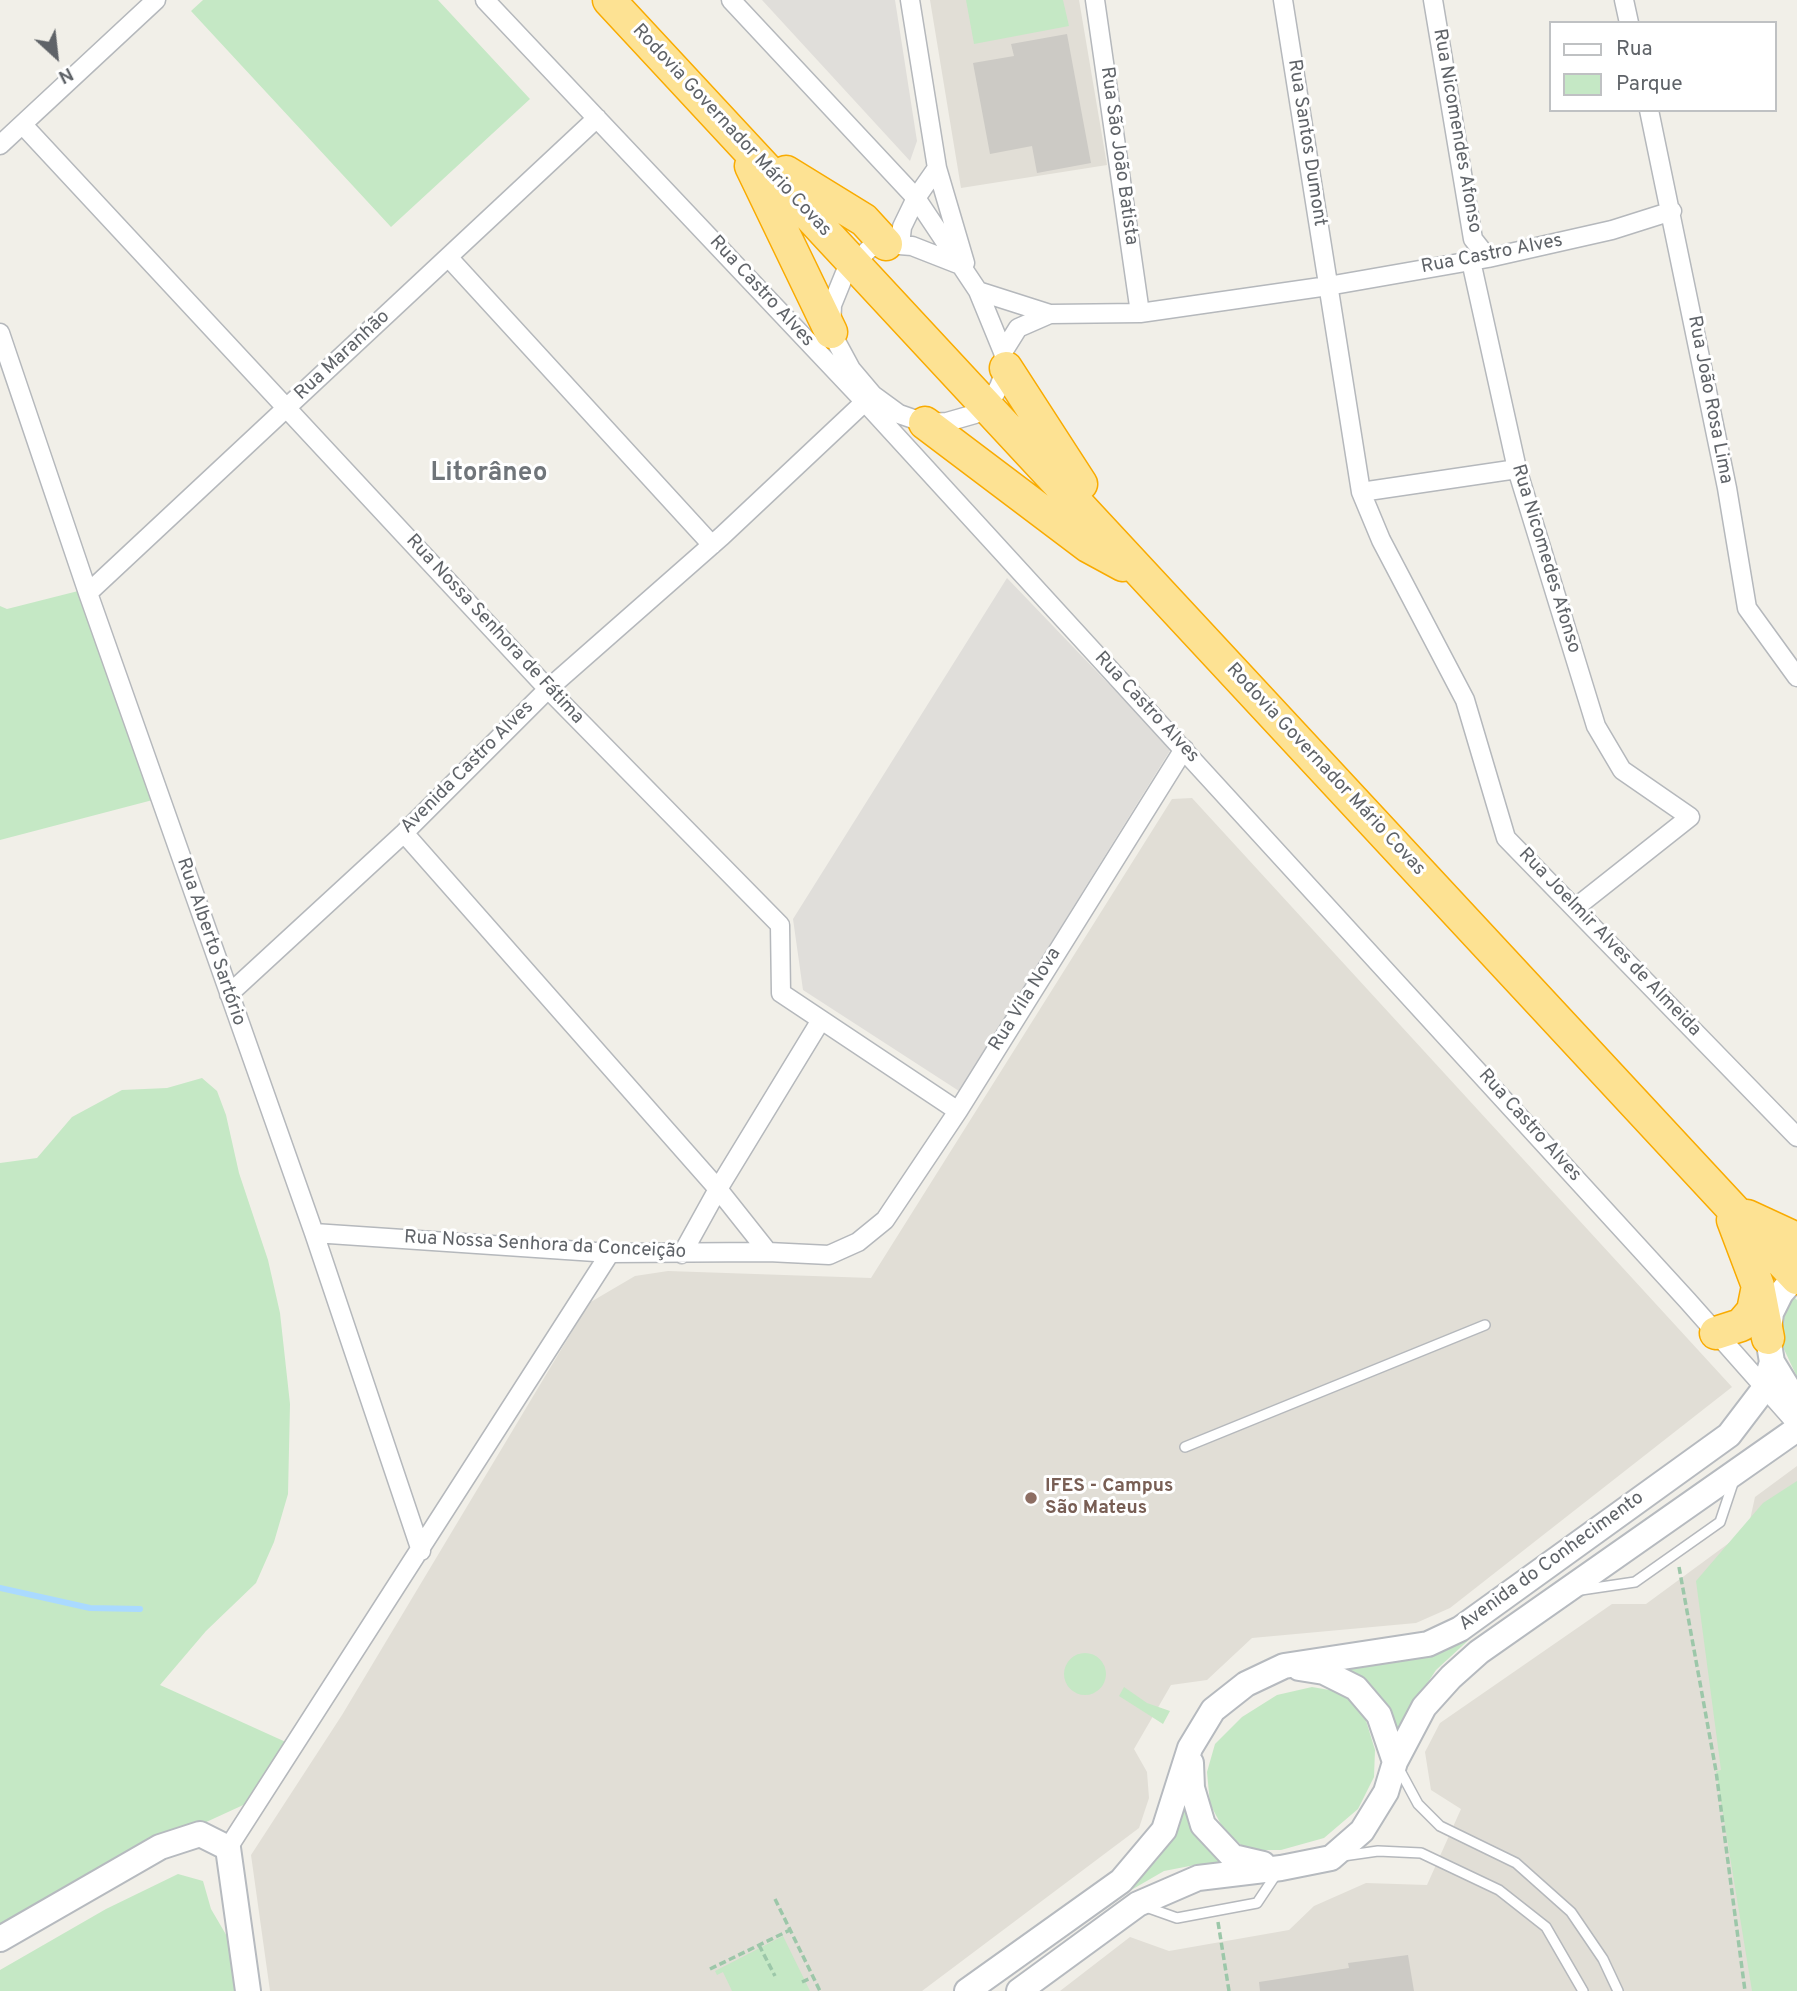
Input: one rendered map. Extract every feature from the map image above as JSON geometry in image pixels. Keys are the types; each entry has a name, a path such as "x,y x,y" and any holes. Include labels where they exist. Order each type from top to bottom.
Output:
{"highway":[{"name":"Rodovia Governador Mário Covas","path":"609,0 1144,574 1727,1206 1796,1276"},
{"path":"736,137 808,187 864,220 893,244"},
{"path":"736,137 831,332"},
{"path":"1004,360 1054,445 1144,574"},
{"path":"925,423 1088,546 1144,574"},
{"path":"1727,1206 1797,1239"},
{"path":"1727,1206 1758,1286 1770,1350"},
{"path":"1716,1332 1741,1325 1753,1311 1758,1286"}],"main road":[{"name":"Avenida do Conhecimento","path":"967,1991 1121,1881 1164,1830 1190,1748 1213,1710 1246,1684 1284,1666 1428,1644 1460,1629 1729,1435 1764,1389 1770,1350 1771,1313 1781,1293 1796,1276"},
{"path":"1770,1350 1797,1403"},
{"name":"Avenida do Conhecimento","path":"1019,1991 1138,1904 1198,1878 1281,1868 1331,1858 1362,1831 1386,1792 1395,1762 1424,1707 1451,1677 1479,1653 1562,1593 1797,1427"},
{"path":"1284,1666 1324,1672 1356,1688 1379,1715 1395,1762"},
{"path":"1190,1748 1192,1788 1203,1825 1233,1857 1281,1868"},
{"path":"0,1939 160,1846 200,1834 228,1848 248,1991"}],"street":[{"path":"0,145 156,0"},
{"name":"Rua Castro Alves","path":"485,0 869,399 1716,1332 1797,1427"},
{"path":"731,0 916,198 968,277"},
{"path":"910,0 937,169 968,277 1004,360"},
{"name":"Rua São João Batista","path":"1095,0 1140,313"},
{"name":"Rua Santos Dumont","path":"1283,0 1328,286"},
{"name":"Rua Nicomendes Afonso","path":"1433,0 1474,239 1480,259"},
{"path":"1624,0 1629,21"},
{"name":"Rua João Rosa Lima","path":"1649,112 1727,488 1747,608 1797,677"},
{"name":"Rua Maranhão","path":"88,593 597,118"},
{"name":"Rua Nossa Senhora de Fátima","path":"23,125 548,689 780,925 781,993 958,1111"},
{"path":"893,244 916,198 937,169"},
{"name":"Rua Castro Alves","path":"968,277 1051,314 1140,313 1328,286 1480,259 1612,230 1672,211"},
{"path":"968,277 893,244 865,250 853,262 845,273 832,305 831,332 869,399 925,423 947,422 988,407 1018,328 1051,314"},
{"path":"449,258 712,545"},
{"name":"Rua Nicomedes Afonso","path":"1480,259 1517,469 1596,726 1622,770 1690,817 1575,908"},
{"name":"Rua Joelmir Alves de Almeida","path":"1328,286 1361,492 1381,540 1465,699 1506,838 1797,1137"},
{"name":"Rua Alberto Sartório","path":"0,333 88,593 314,1233 421,1551"},
{"name":"Avenida Castro Alves","path":"229,995 404,833 548,689 712,545 869,399"},
{"path":"1361,492 1517,469"},
{"name":"Rua Vila Nova","path":"858,1242 885,1220 958,1111 1184,749"},
{"path":"404,833 718,1189 768,1252"},
{"path":"682,1254 718,1189 821,1020"},
{"name":"Rua Nossa Senhora da Conceição","path":"314,1233 610,1253 768,1252 829,1255 858,1242"},
{"path":"228,1848 610,1253"}],"lane":[{"path":"1185,1447 1485,1325"},
{"path":"1562,1593 1634,1582 1720,1522 1739,1468"},
{"path":"1395,1762 1418,1804 1440,1826 1516,1863 1571,1912 1603,1959 1618,1991"},
{"path":"1331,1858 1378,1851 1421,1853 1499,1890 1546,1927 1583,1991"},
{"path":"1138,1904 1177,1918 1217,1913 1257,1903 1281,1868"}],"path":[{"path":"1676,1551 1716,1771 1745,1991"},
{"path":"775,1899 820,1991"},
{"path":"1217,1913 1229,1991"},
{"path":"710,1969 790,1930"},
{"path":"759,1945 775,1976"},
{"path":"802,1982 813,1977"}],"shaded area":[{"path":"762,0 895,0 917,141 910,161"},
{"path":"930,0 1079,0 1107,165 961,188"},
{"path":"1007,578 1171,749 959,1091 803,990 793,919"},
{"name":"IFES - Campus São Mateus","path":"1192,798 1732,1387 1450,1608 1416,1623 1252,1638 1207,1680 1171,1685 1134,1749 1147,1772 1149,1798 1139,1828 922,1991 270,1991 251,1855 342,1715 589,1303 635,1276 668,1271 871,1278 1172,799"},
{"path":"1797,1466 1797,1991 1060,1991 1130,1937 1169,1951 1289,1930 1314,1906 1366,1883 1427,1885 1461,1809 1431,1790 1425,1752 1440,1723 1612,1604 1646,1604 1748,1529 1755,1497"}],"green space":[{"path":"203,0 438,0 530,99 391,227 191,11"},
{"path":"966,0 1063,0 1069,26 974,44"},
{"path":"90,588 168,796 0,840 0,606 7,609"},
{"path":"202,1078 217,1091 226,1115 239,1173 268,1260 280,1313 290,1404 288,1494 274,1542 256,1583 206,1631 160,1685 299,1748 265,1795 91,1875 0,1924 0,1163 37,1158 72,1117 122,1090 167,1088"},
{"path":"1791,1294 1797,1300 1797,1377 1783,1347 1780,1318"},
{"path":"1797,1481 1797,1991 1752,1991 1716,1771 1721,1770 1696,1581 1763,1503"},
{"path":"1473,1636 1436,1670 1398,1728 1368,1683 1337,1670 1426,1657"},
{"path":"1085,1653 1100,1659 1106,1674 1100,1689 1085,1695 1070,1689 1064,1674 1070,1659"},
{"path":"1124,1687 1147,1703 1170,1711 1163,1724 1119,1696"},
{"path":"1312,1687 1341,1692 1364,1714 1375,1750 1374,1777 1358,1809 1324,1838 1281,1850 1247,1850 1224,1830 1210,1804 1207,1772 1215,1744 1242,1717 1277,1695"},
{"path":"1184,1799 1192,1829 1206,1848 1228,1864 1200,1864 1164,1871 1100,1908 1157,1860 1173,1834"},
{"path":"178,1874 203,1881 211,1909 228,1938 246,1991 0,1991 0,1970 106,1909"},
{"path":"783,1936 810,1991 732,1991 723,1972 717,1975 715,1971"}],"building":[{"path":"1067,34 1091,163 1037,173 1032,146 990,154 973,63 1014,56 1011,44"},
{"path":"1408,1955 1414,1991 1260,1991 1259,1982 1349,1968 1348,1963"}],"waterway":[{"path":"0,1588 90,1608 140,1609"}],"place":[{"name":"IFES - Campus São Mateus","path":"1031,1498"}],"district":[{"name":"Litorâneo","path":"489,475"}]}
